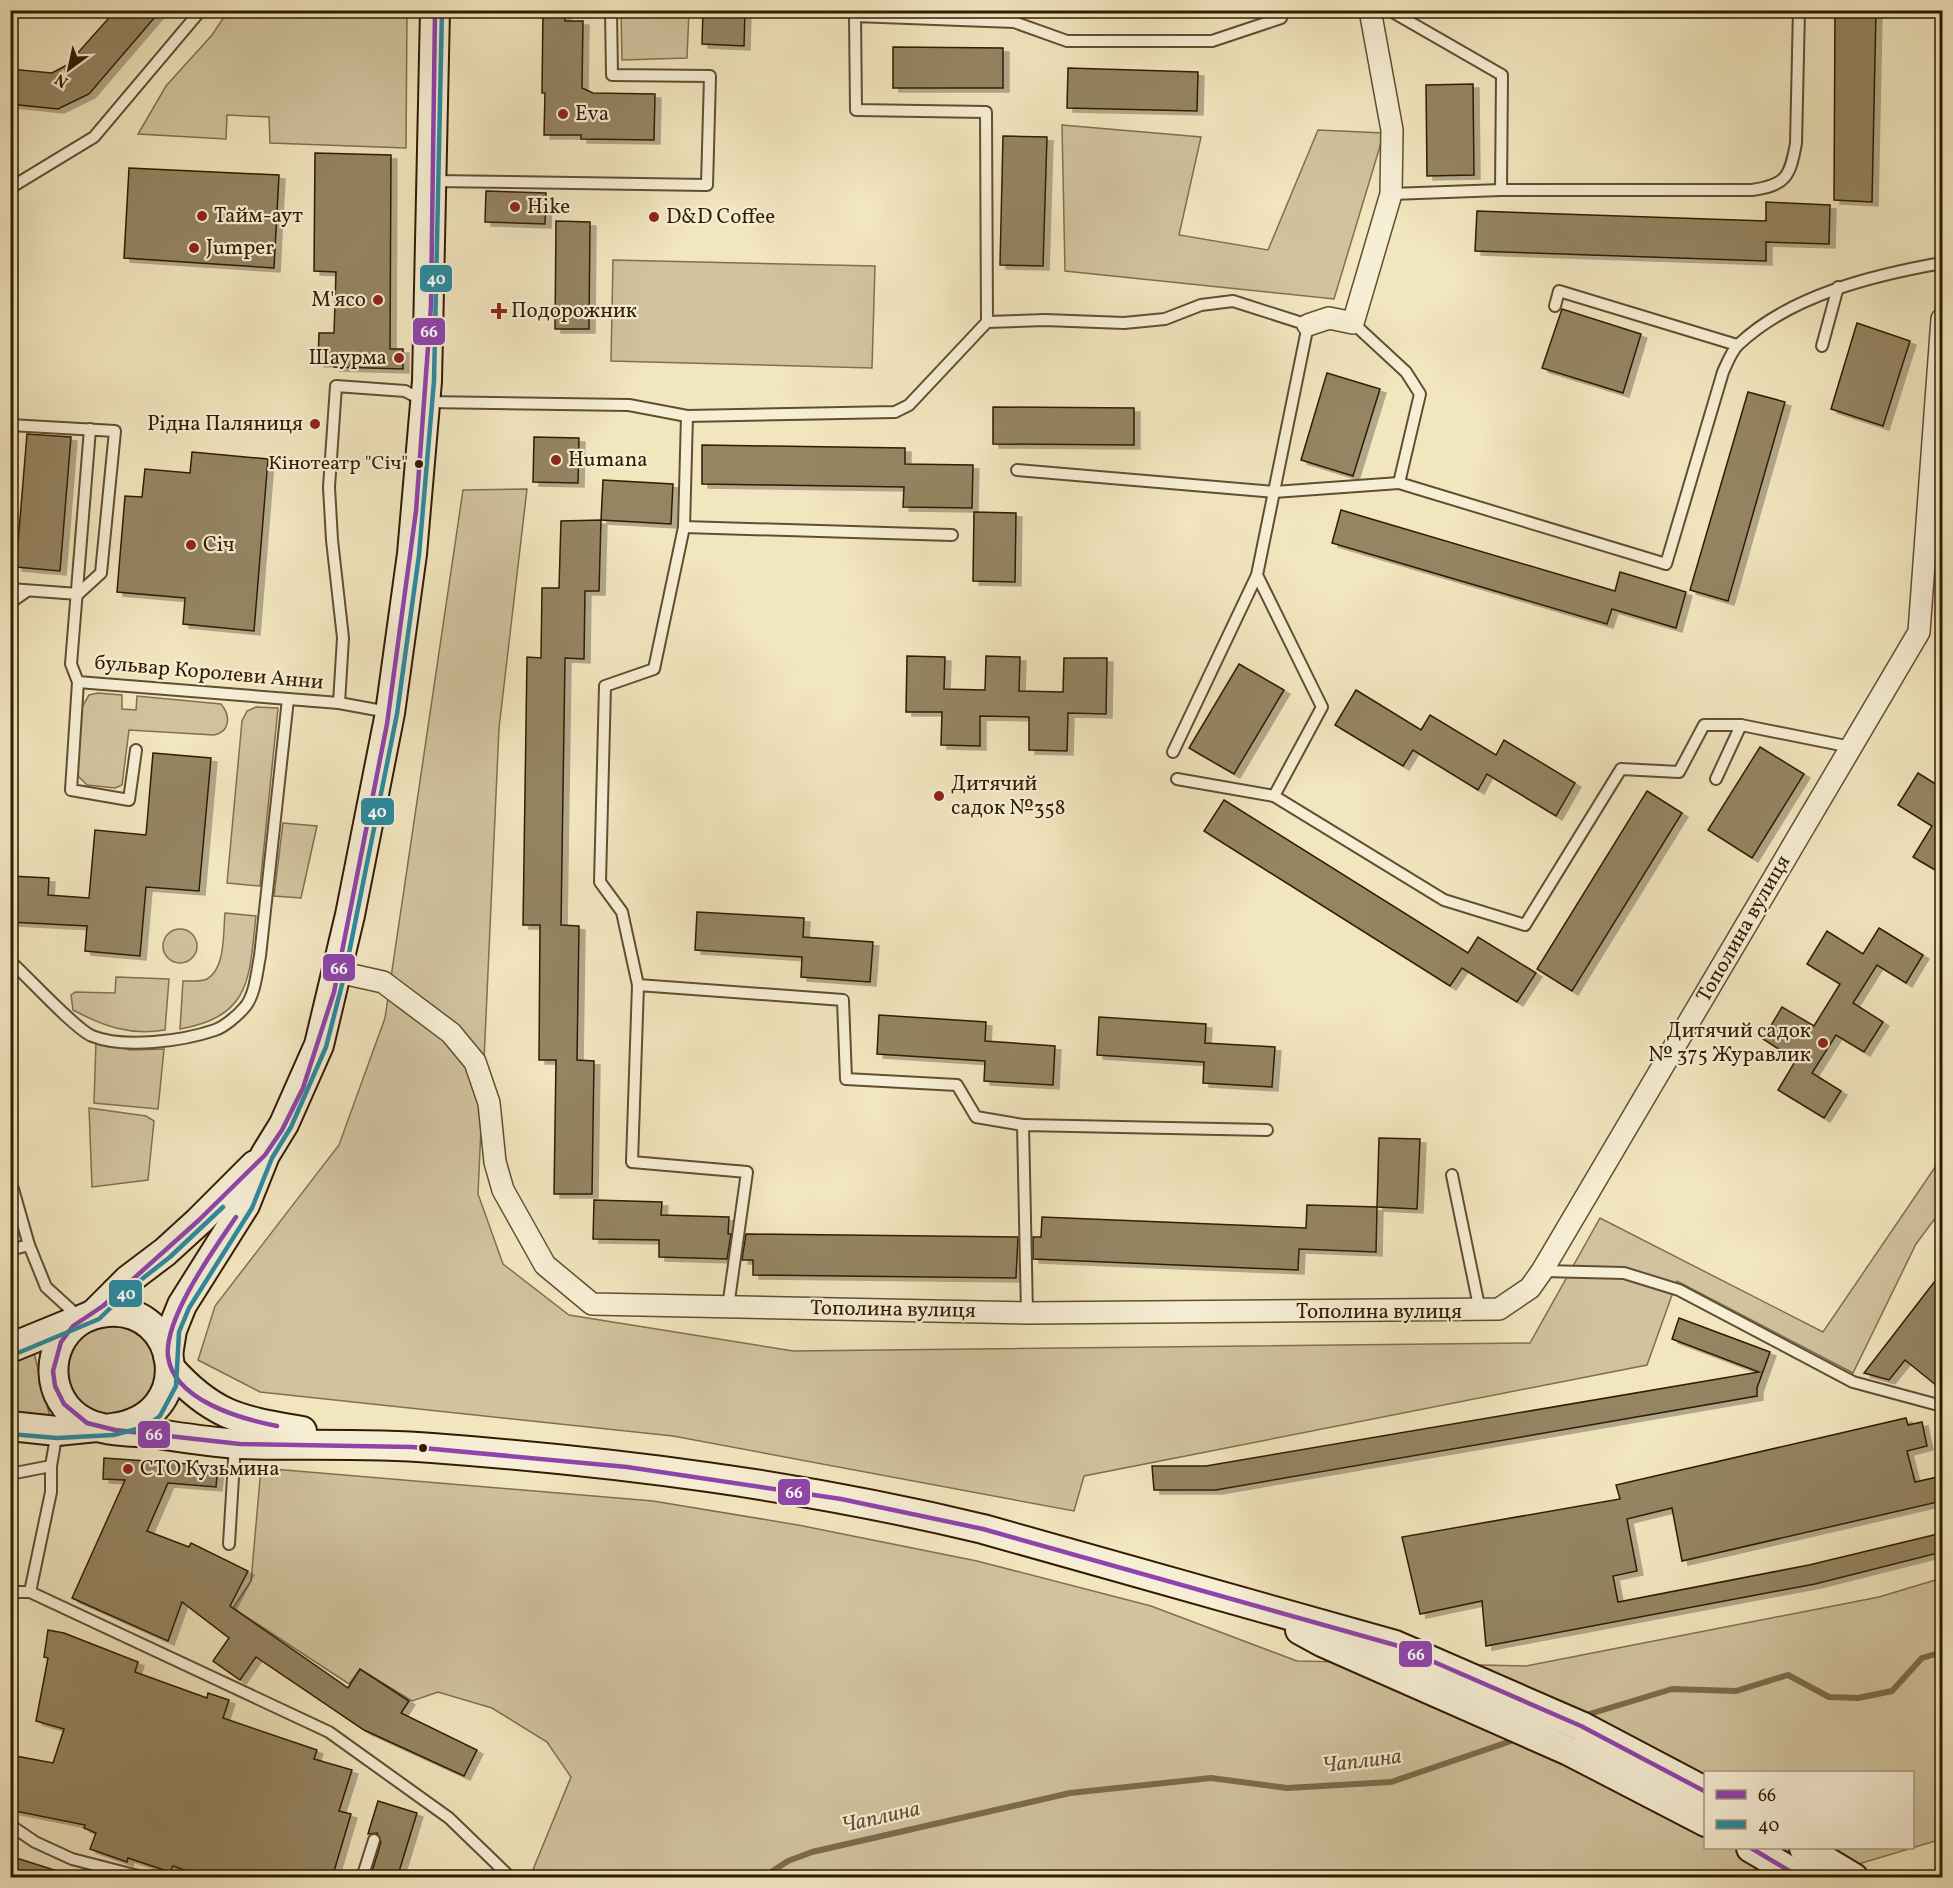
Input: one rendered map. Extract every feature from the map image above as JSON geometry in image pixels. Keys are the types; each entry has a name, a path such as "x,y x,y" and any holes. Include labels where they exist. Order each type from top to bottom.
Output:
{"main road":[{"path":"10,1426 57,1431 105,1428 142,1420 154,1411 166,1391 172,1330 182,1305 245,1205 265,1155 284,1124 319,1045 338,972 390,713 412,554 426,402 433,181 435,10"},
{"path":"265,1155 200,1221 88,1316 69,1329 55,1355 55,1386 70,1412 105,1428 236,1444 384,1445 565,1458 848,1498 983,1529 1395,1645 1581,1726 1704,1791"},
{"path":"10,1348 88,1316 126,1313 141,1319 163,1341 169,1362 192,1392 228,1415 251,1422 384,1445"},
{"path":"1265,1610 1322,1642 1569,1751 1704,1821"},
{"path":"1753,1849 1802,1878"},
{"path":"1806,1849 1854,1878"}],"street":[{"path":"1308,325 1329,318 1353,323 1391,194 1392,130 1370,10"},
{"name":"Тополина вулиця","path":"338,972 383,982 451,1033 475,1062 489,1103 495,1162 503,1190 544,1265 592,1304 1027,1313 1480,1311 1499,1309 1517,1299 1530,1288 1542,1271 1919,632 1942,319"}],"lane":[{"path":"10,188 94,137 201,10"},
{"path":"433,181 707,184 710,76 612,75 611,10"},
{"path":"339,703 343,638 332,540 330,487 336,386 405,390 426,402 629,405 687,416 895,412 909,405 987,322 986,112 856,110 855,16 1014,22 1067,40 1212,41 1281,18 1285,10"},
{"path":"1389,10 1502,75 1501,190"},
{"path":"1391,194 1501,190 1752,190 1774,187 1787,177 1796,143 1799,10"},
{"path":"1017,470 1274,492 1399,483 1666,564 1723,372 1737,345 1794,308 1838,287 1896,271 1942,263"},
{"path":"1822,346 1838,287"},
{"path":"1555,306 1559,291 1737,345"},
{"path":"987,322 1045,320 1124,323 1165,320 1201,305 1233,301 1308,325 1257,575 1173,752"},
{"path":"1353,323 1406,372 1420,394 1399,483"},
{"path":"687,416 684,527 654,669 605,686 600,882 622,912 638,985 632,1162 747,1172 728,1307"},
{"path":"10,425 115,431 101,573 78,594 10,589"},
{"name":"бульвар Королеви Анни","path":"90,429 71,664 78,682 339,703 390,713"},
{"path":"684,527 952,535"},
{"path":"1257,575 1322,707 1274,796"},
{"path":"10,603 27,591"},
{"path":"78,682 71,790 129,800 136,750"},
{"path":"10,961 91,1035 113,1040 144,1042 194,1035 217,1029 246,1007 255,983 260,956 288,699"},
{"path":"1177,779 1274,796 1443,900 1525,925 1621,769 1679,772 1704,725 1741,725 1851,747"},
{"path":"1716,779 1741,725"},
{"path":"638,985 843,1000 846,1079 957,1085 976,1117 1023,1125 1267,1131"},
{"path":"1023,1125 1027,1313"},
{"path":"1452,1175 1480,1311"},
{"path":"10,1190 14,1190 29,1245 46,1287 88,1316"},
{"path":"10,1250 29,1245"},
{"path":"1542,1271 1624,1274 1679,1290 1853,1383 1942,1406"},
{"path":"30,1592 51,1492 51,1466 57,1431"},
{"path":"229,1544 236,1444"},
{"path":"10,1474 51,1466"},
{"path":"10,1592 30,1592 329,1732 449,1818 511,1878"},
{"path":"10,1825 35,1842 72,1859 146,1878"},
{"path":"362,1878 374,1840"}],"shaded area":[{"path":"228,11 407,11 406,148 270,143 269,117 227,115 226,139 138,134 166,86 212,35"},
{"path":"621,11 689,11 687,58 622,60"},
{"path":"1062,125 1201,137 1179,235 1268,250 1318,130 1384,133 1334,299 1065,271"},
{"path":"613,260 875,266 872,368 611,361"},
{"path":"527,489 499,728 478,1194 503,1264 569,1315 793,1351 1530,1343 1600,1218 1823,1332 1942,1157 1942,1209 1916,1244 1853,1373 1677,1281 1647,1365 1084,1476 1074,1511 673,1436 260,1392 198,1360 215,1306 339,1145 385,1018 463,490"},
{"path":"98,693 122,695 122,709 136,710 137,696 221,704 226,713 227,723 223,731 214,735 129,730 122,785 115,788 87,785 75,773 82,707 89,695"},
{"path":"256,707 278,708 260,886 227,883 242,721 247,711"},
{"path":"283,823 317,826 301,898 274,896"},
{"path":"225,913 256,916 248,976 234,1004 221,1015 204,1023 180,1029 183,981 207,979 218,967 221,958"},
{"path":"180,929 192,934 197,946 192,958 180,963 168,958 163,946 168,934"},
{"path":"116,977 169,979 165,1030 128,1031 95,1021 73,1010 71,995 75,992 115,993"},
{"path":"96,1040 130,1050 164,1049 158,1109 94,1103"},
{"path":"89,1108 146,1116 154,1121 148,1180 92,1187"},
{"path":"101,1323 137,1328 159,1357 154,1393 124,1416 110,1417 97,1414 85,1407 69,1385 65,1372 66,1358 71,1345"},
{"path":"34,1353 50,1417 11,1414 10,1365"},
{"path":"261,1468 653,1501 798,1525 977,1561 1151,1606 1297,1661 1526,1666 1879,1597 1942,1578 1942,1839 1914,1847 1914,1771 1704,1771 1704,1849 1909,1849 1812,1878 530,1877 571,1777 547,1742 492,1708 438,1692 412,1701 360,1669 349,1684 233,1608 251,1581"}],"building":[{"path":"116,10 161,10 89,94 58,109 10,104 10,69 52,73 67,65"},
{"path":"543,10 565,10 565,21 583,21 582,88 593,93 655,94 654,140 581,139 581,135 544,135"},
{"path":"703,10 745,10 744,46 702,44"},
{"path":"1835,10 1876,10 1872,202 1834,200"},
{"path":"893,47 1003,48 1003,88 893,88"},
{"path":"1068,68 1198,72 1197,111 1067,108"},
{"path":"1473,84 1474,175 1427,176 1426,85"},
{"path":"1003,136 1047,137 1043,266 1000,265"},
{"path":"315,153 391,155 390,349 403,349 403,369 334,367 334,363 318,363 319,333 334,333 336,272 314,271"},
{"name":"Тайм-аут","path":"129,168 279,175 274,268 124,258"},
{"name":"Hike","path":"486,191 546,193 545,224 485,222"},
{"path":"1766,202 1830,205 1829,244 1766,242 1766,261 1475,251 1477,211 1766,221"},
{"path":"556,221 590,222 589,329 555,329"},
{"path":"1562,309 1641,334 1623,393 1542,368"},
{"path":"1857,323 1910,341 1883,426 1831,409"},
{"path":"1327,373 1380,389 1353,476 1301,460"},
{"path":"1748,392 1785,402 1728,601 1690,590"},
{"path":"993,407 1134,408 1134,445 993,444"},
{"path":"27,434 71,437 60,571 16,567"},
{"name":"Humana","path":"534,437 579,438 578,483 533,482"},
{"path":"702,445 905,448 905,464 973,465 972,508 903,507 904,487 702,484"},
{"name":"Січ","path":"192,452 268,459 254,631 183,624 185,598 117,592 125,496 142,497 145,469 190,473"},
{"path":"603,480 673,484 671,524 601,520"},
{"path":"1341,510 1615,591 1620,572 1686,592 1676,628 1612,609 1607,624 1332,543"},
{"path":"974,512 1016,513 1015,582 973,581"},
{"path":"601,520 599,591 585,591 584,659 565,658 561,925 579,926 577,1060 594,1061 592,1194 554,1194 556,1060 539,1060 540,925 523,925 527,657 541,658 542,588 559,588 561,521"},
{"path":"907,656 945,657 944,689 985,690 986,656 1020,657 1019,691 1063,692 1064,658 1107,658 1106,714 1068,713 1067,751 1029,750 1029,717 980,716 980,746 941,745 942,712 906,712"},
{"path":"1239,664 1284,690 1234,774 1189,748"},
{"path":"1356,690 1421,730 1430,715 1496,755 1504,740 1575,783 1556,816 1487,774 1478,790 1413,750 1403,766 1335,725"},
{"path":"1760,747 1804,774 1752,858 1708,830"},
{"path":"153,753 211,758 199,891 146,887 140,956 85,951 87,926 10,922 10,876 49,878 48,895 89,898 95,830 146,835"},
{"path":"1918,773 1942,788 1942,874 1913,857 1932,826 1898,805"},
{"path":"1647,791 1682,813 1572,991 1537,969"},
{"path":"1224,800 1468,953 1478,937 1536,973 1517,1002 1462,968 1450,986 1204,831"},
{"path":"697,912 804,918 803,937 873,942 870,982 801,977 802,957 695,950"},
{"path":"1879,928 1923,955 1906,983 1877,965 1853,1003 1883,1022 1864,1052 1836,1035 1812,1073 1841,1091 1824,1118 1778,1090 1796,1060 1763,1039 1782,1007 1814,1026 1840,984 1807,964 1827,931 1863,954"},
{"path":"879,1015 986,1022 985,1041 1055,1046 1053,1085 984,1081 985,1061 877,1054"},
{"path":"1099,1017 1206,1024 1205,1043 1275,1047 1272,1087 1203,1083 1204,1062 1097,1055"},
{"path":"1379,1138 1420,1139 1417,1209 1377,1207"},
{"path":"594,1200 662,1202 661,1215 729,1217 728,1234 731,1234 727,1259 659,1257 659,1240 593,1239"},
{"path":"1307,1205 1377,1207 1376,1252 1299,1249 1298,1270 1033,1259 1033,1237 1041,1237 1042,1217 1306,1228"},
{"path":"746,1234 1018,1237 1016,1278 753,1275 753,1260 742,1260"},
{"path":"1942,1272 1942,1390 1905,1360 1889,1380 1864,1373"},
{"path":"1679,1318 1770,1352 1757,1388 1757,1396 1216,1490 1154,1490 1152,1466 1206,1466 1759,1372 1672,1339"},
{"path":"1906,1418 1908,1425 1922,1422 1927,1446 1907,1451 1915,1482 1942,1476 1942,1501 1682,1561 1672,1508 1627,1519 1637,1571 1613,1576 1618,1602 1809,1565 1942,1533 1942,1552 1815,1584 1486,1646 1482,1601 1420,1614 1402,1537 1620,1499 1616,1485"},
{"path":"104,1458 218,1466 216,1487 168,1483 147,1531 189,1547 191,1543 248,1571 230,1606 348,1688 360,1669 409,1701 401,1713 477,1750 464,1776 364,1730 256,1657 240,1680 213,1661 229,1638 182,1602 168,1641 72,1598 125,1480 103,1479"},
{"path":"48,1630 64,1633 138,1662 135,1672 207,1698 208,1693 229,1700 223,1718 317,1750 314,1759 352,1770 339,1811 351,1814 332,1878 206,1878 173,1866 170,1872 128,1858 127,1862 90,1849 96,1833 84,1828 85,1825 10,1810 10,1755 53,1763 64,1729 36,1721 48,1658 44,1657"},
{"path":"378,1801 417,1813 397,1878 370,1878 381,1842 377,1833 368,1834"},
{"path":"10,1856 67,1874 67,1878 10,1878"}],"waterway":[{"name":"Чаплина","path":"1583,1716 1672,1689 1736,1691 1788,1675 1829,1697 1858,1698 1892,1691 1922,1658 1942,1652"},
{"name":"Чаплина","path":"762,1878 788,1861 812,1852 1070,1793 1211,1778 1287,1788 1391,1782 1517,1739"}],"transit line":[{"name":"66","path":"435,10 431,306 416,511 387,724 334,992 303,1088 282,1130 265,1155 199,1220 103,1306 73,1326 61,1342 53,1371 55,1386 64,1404 87,1423 115,1430 240,1444 412,1447 627,1467 841,1499 983,1529 1395,1645 1581,1726 1704,1791"},
{"name":"40","path":"10,1434 57,1438 113,1435 145,1427 160,1416 176,1386 179,1332 189,1308 252,1208 272,1158 291,1127 326,1047 345,973 397,714 419,555 434,381 442,10"},
{"name":"40","path":"13,1355 99,1319 223,1207"},
{"name":"66","path":"236,1217 182,1303 169,1340 168,1356 173,1371 182,1385 195,1396 228,1412 277,1426"},
{"name":"66","path":"1753,1849 1801,1878"}],"place":[{"name":"Eva","path":"563,114"},
{"name":"Hike","path":"515,207"},
{"name":"Тайм-аут","path":"202,216"},
{"name":"D&D Coffee","path":"654,217"},
{"name":"Jumper","path":"194,248"},
{"name":"М'ясо","path":"378,300"},
{"name":"Подорожник","path":"499,311"},
{"name":"Шаурма","path":"399,358"},
{"name":"Рідна Паляниця","path":"315,424"},
{"name":"Humana","path":"556,460"},
{"name":"Кінотеатр \"Січ\"","path":"419,464"},
{"name":"Січ","path":"191,545"},
{"name":"Дитячий садок №358","path":"939,796"},
{"name":"Дитячий садок № 375 Журавлик","path":"1823,1043"},
{"name":"СТО Кузьмина","path":"128,1469"}]}
